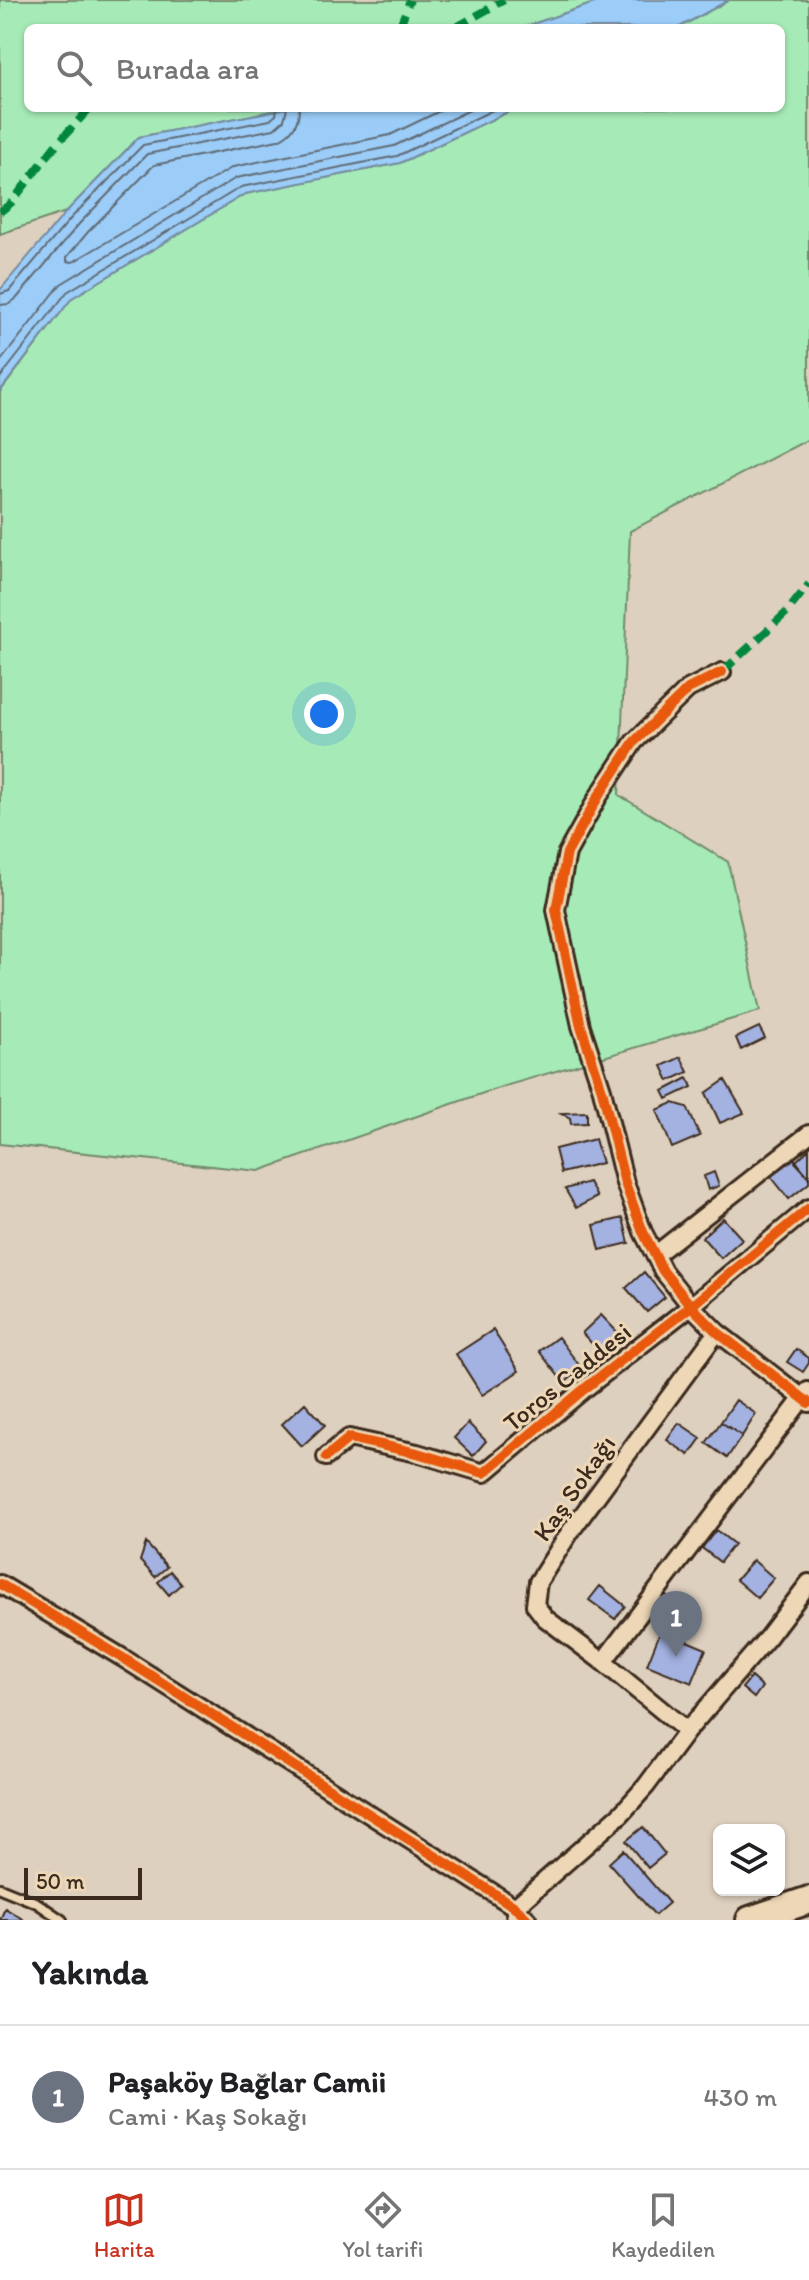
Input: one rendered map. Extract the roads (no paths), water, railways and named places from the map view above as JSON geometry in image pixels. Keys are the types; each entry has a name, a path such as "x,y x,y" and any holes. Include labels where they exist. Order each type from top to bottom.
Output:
{"highway":[{"path":"750,1920 809,1900"}],"street":[{"path":"603,1662 807,1397 717,1332 663,1271 643,1232 625,1183 602,1090 581,1026 556,910 567,853 634,742 688,689 722,672"},
{"path":"655,1255 809,1134"},
{"path":"691,1306 809,1208"},
{"name":"Toros Caddesi","path":"326,1457 349,1438 417,1453 484,1473 583,1390 691,1306"},
{"name":"Kaş Sokağı","path":"687,1731 545,1618 535,1605 538,1582 570,1532 717,1332"},
{"path":"515,1914 621,1814 646,1786 687,1731 768,1637 809,1583"},
{"path":"0,1584 136,1666 528,1920"}],"lane":[{"path":"0,1888 37,1903 62,1920"}],"water":[{"path":"603,0 729,0 685,24 533,24"},
{"path":"267,112 508,112 400,163 245,194 72,298 0,391 0,290 66,212 139,137"}],"place":[{"name":"Paşaköy Bağlar Camii","path":"676,1657"}]}
